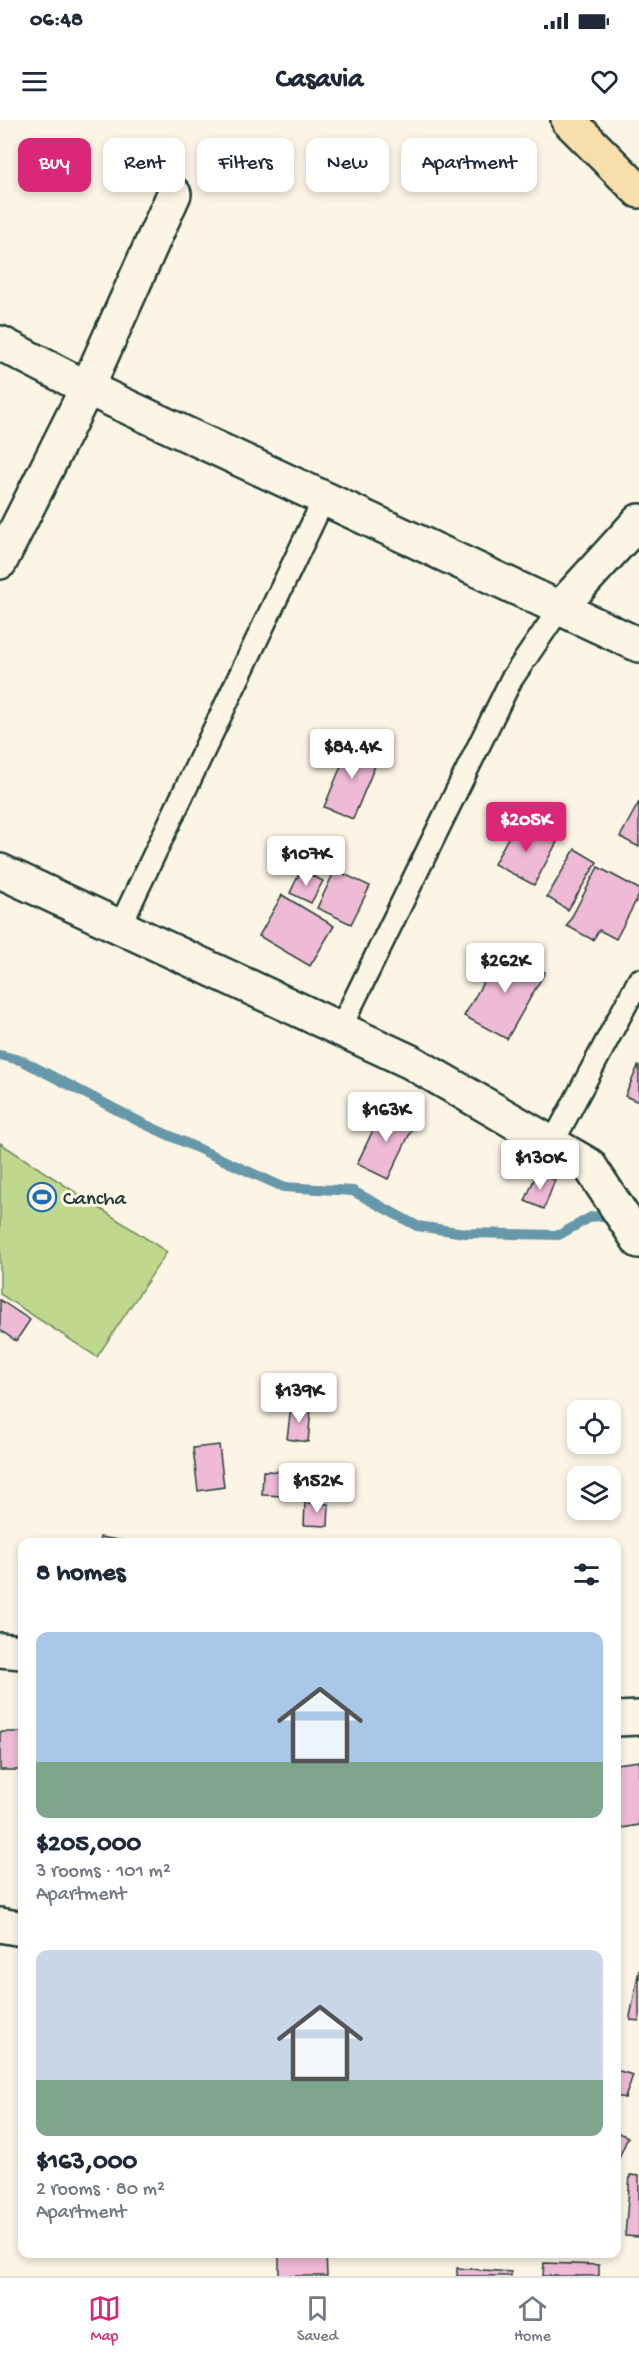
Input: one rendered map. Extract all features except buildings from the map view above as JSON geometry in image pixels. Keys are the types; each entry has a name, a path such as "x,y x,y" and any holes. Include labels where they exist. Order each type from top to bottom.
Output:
{"highway":[{"path":"568,120 639,191"}],"street":[{"path":"0,562 87,388 174,194"},
{"path":"0,343 87,388 639,645"},
{"path":"560,608 639,522"},
{"path":"0,871 411,1062 589,1165 639,1241"},
{"path":"0,1650 18,1652"},
{"path":"621,1719 639,1718"},
{"path":"0,1925 18,1928"}],"lane":[{"path":"120,926 324,499"},
{"path":"340,1029 511,680 560,608"},
{"path":"552,1144 639,980"}],"green space":[{"name":"Cancha","path":"0,1143 167,1252 97,1357 0,1294"}],"waterway":[{"path":"0,1055 23,1061 142,1123 283,1187 353,1191 417,1226 465,1233 559,1235 591,1217 615,1214"}],"place":[{"name":"Cancha","path":"42,1197"}]}
